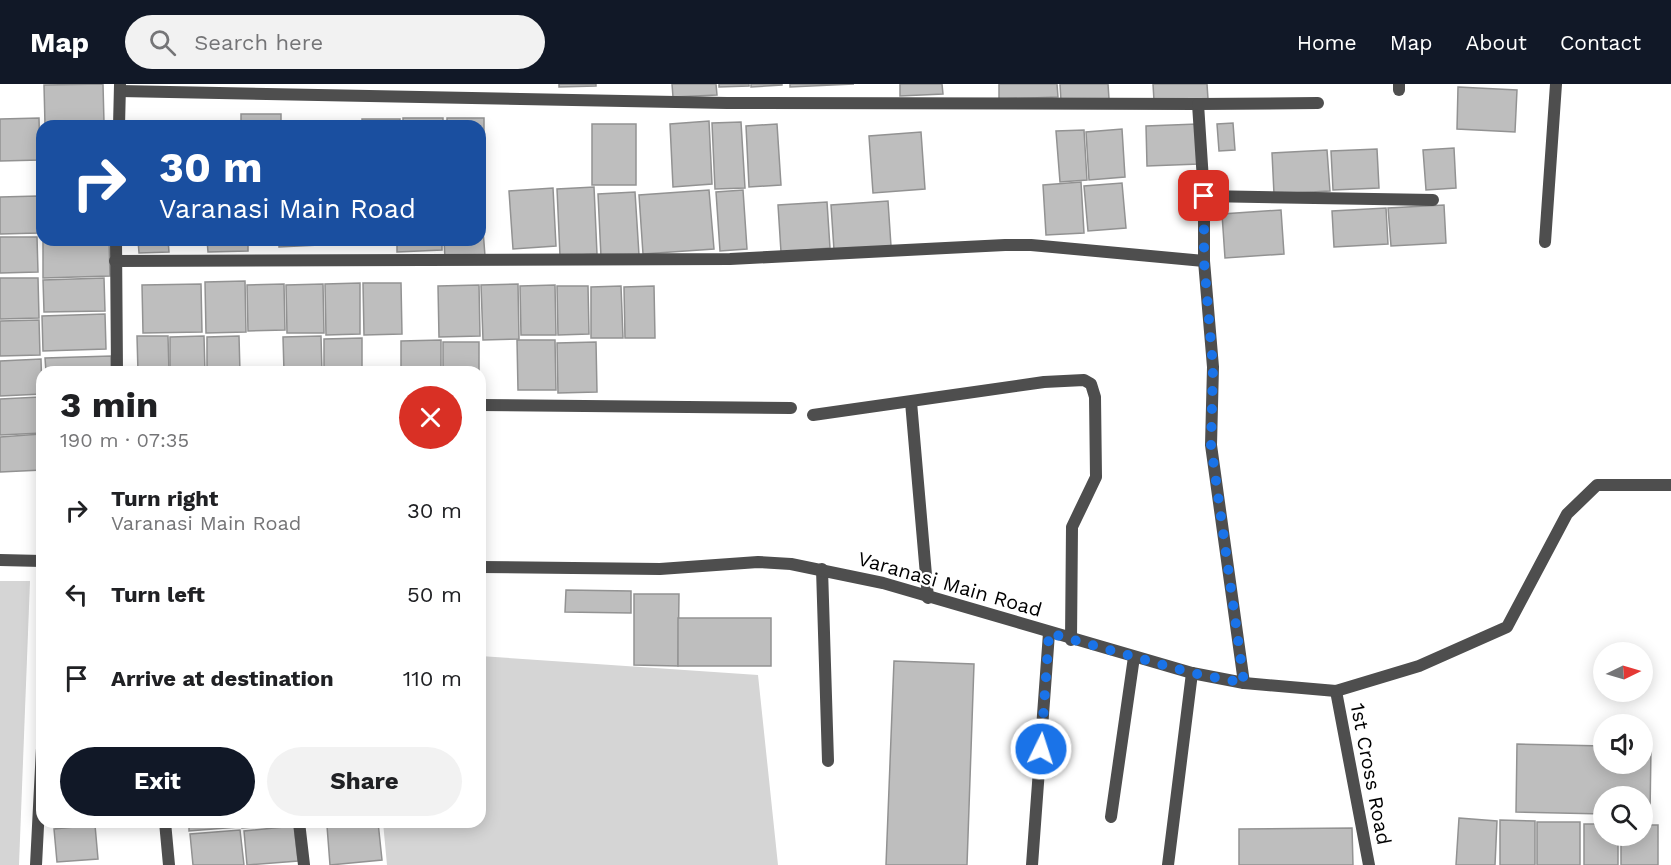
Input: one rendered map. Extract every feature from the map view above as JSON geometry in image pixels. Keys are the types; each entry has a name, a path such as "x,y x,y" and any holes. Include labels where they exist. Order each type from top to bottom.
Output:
{"street":[{"path":"1545,242 1556,84"},
{"path":"119,120 120,87 727,103 1318,103"},
{"path":"1198,104 1204,196 1204,261 1213,367 1211,445 1244,683"},
{"path":"1204,196 1433,200"},
{"path":"115,261 730,259 1031,244 1204,261"},
{"path":"116,246 117,366"},
{"path":"813,415 1044,382 1084,380 1091,384 1095,397 1096,477 1072,527 1071,640"},
{"path":"911,402 928,598"},
{"path":"486,405 790,408"},
{"name":"Varanasi Main Road","path":"486,567 660,569 758,562 791,564 883,583 1071,640 1192,673 1244,683 1336,691 1419,666 1507,627 1567,514 1597,485 1671,485"},
{"path":"0,560 36,561"},
{"path":"822,569 828,761"},
{"path":"1032,865 1049,633"},
{"path":"1111,817 1134,657"},
{"path":"1168,865 1192,673"},
{"name":"1st Cross Road","path":"1336,691 1369,865"},
{"path":"36,865 38,828"},
{"path":"166,828 169,865"},
{"path":"300,828 304,865"}],"shaded area":[{"path":"0,581 30,581 19,865 0,865"},
{"path":"486,656 758,675 778,865 387,865 384,828 486,828"}],"building":[{"path":"103,84 104,120 45,120 44,85"},
{"path":"559,84 596,84 596,86 559,87"},
{"path":"672,84 716,84 717,95 673,97"},
{"path":"719,84 749,84 749,86 719,87"},
{"path":"751,84 782,84 782,85 751,87"},
{"path":"790,84 854,84 790,87"},
{"path":"900,84 942,84 943,94 900,96"},
{"path":"999,84 1057,84 1058,97 999,99"},
{"path":"1060,84 1108,84 1109,99 1061,101"},
{"path":"1153,84 1207,84 1208,99 1154,101"},
{"path":"1458,87 1517,90 1515,132 1457,129"},
{"path":"241,114 281,114 281,120 241,120"},
{"path":"39,118 36,120 36,160 0,161 0,119"},
{"path":"403,118 443,118 443,120 403,120"},
{"path":"447,118 484,118 484,120 447,120"},
{"path":"362,119 400,119 400,120"},
{"path":"709,121 712,184 673,187 670,124"},
{"path":"741,122 745,188 715,189 712,123"},
{"path":"1233,123 1235,150 1219,151 1217,124"},
{"path":"592,124 636,124 636,185 592,185"},
{"path":"777,124 781,185 749,187 746,126"},
{"path":"1197,124 1199,164 1147,166 1146,126"},
{"path":"1122,129 1125,177 1089,180 1086,132"},
{"path":"1084,130 1087,180 1060,182 1056,131"},
{"path":"921,132 925,189 873,193 869,136"},
{"path":"1454,148 1456,188 1426,190 1423,150"},
{"path":"1377,149 1379,188 1333,190 1331,151"},
{"path":"1327,150 1330,191 1274,194 1272,153"},
{"path":"1081,182 1084,233 1046,235 1043,185"},
{"path":"1122,183 1126,228 1088,231 1084,186"},
{"path":"594,187 597,254 560,256 557,189"},
{"path":"553,188 556,246 513,249 509,191"},
{"path":"709,190 714,249 643,254 639,195"},
{"path":"743,190 747,249 720,251 716,192"},
{"path":"635,192 639,255 601,257 598,194"},
{"path":"36,196 36,233 0,234 0,197"},
{"path":"888,201 891,246 834,250 831,205"},
{"path":"827,202 830,248 781,252 778,205"},
{"path":"1444,205 1446,243 1391,246 1388,208"},
{"path":"1386,208 1388,244 1334,247 1332,211"},
{"path":"1281,210 1284,254 1225,258 1222,214"},
{"path":"0,237 36,237 38,272 0,273"},
{"path":"43,246 109,246 110,276 43,278"},
{"path":"138,246 168,246 169,252 139,253"},
{"path":"208,246 248,246 248,251 208,252"},
{"path":"397,246 442,246 442,250 397,252"},
{"path":"444,246 484,246 485,256 445,258"},
{"path":"0,278 38,278 39,318 0,319"},
{"path":"104,278 105,311 44,312 43,280"},
{"path":"245,281 246,332 206,333 205,282"},
{"path":"360,283 360,334 326,335 325,284"},
{"path":"363,283 401,283 402,334 364,335"},
{"path":"201,284 202,332 143,333 142,285"},
{"path":"284,284 285,330 248,331 247,285"},
{"path":"323,284 324,333 287,333 286,285"},
{"path":"518,284 519,339 483,340 481,285"},
{"path":"479,285 480,336 439,337 438,286"},
{"path":"555,285 556,335 521,335 520,286"},
{"path":"557,286 588,286 589,334 558,335"},
{"path":"621,286 623,338 591,338 591,287"},
{"path":"654,286 655,338 625,338 624,287"},
{"path":"105,314 106,349 43,351 42,316"},
{"path":"39,320 40,355 0,356 0,321"},
{"path":"137,336 168,336 169,366 138,366"},
{"path":"204,336 205,366 170,366 170,337"},
{"path":"239,336 240,366 207,366 207,337"},
{"path":"321,336 322,366 284,366 283,337"},
{"path":"362,338 362,366 324,366 324,339"},
{"path":"441,340 441,366 401,366 401,341"},
{"path":"517,340 555,340 556,390 518,390"},
{"path":"443,342 479,342 479,366 443,366"},
{"path":"596,342 597,392 558,393 557,343"},
{"path":"111,356 111,366 46,366 45,358"},
{"path":"41,359 41,366 36,366 36,394 0,396 0,361"},
{"path":"36,397 36,433 0,435 0,399"},
{"path":"36,434 36,470 0,472 0,437"},
{"path":"566,590 631,591 631,613 565,612"},
{"path":"634,594 679,594 678,666 634,665"},
{"path":"678,618 771,618 771,666 678,666"},
{"path":"894,661 974,664 967,865 886,865"},
{"path":"1517,744 1593,746 1593,774 1651,774 1650,786 1593,786 1593,814 1516,812"},
{"path":"1459,818 1497,821 1495,865 1456,865"},
{"path":"1500,820 1535,821 1535,865 1500,865"},
{"path":"1537,822 1580,822 1580,865 1537,865"},
{"path":"1584,824 1593,824 1593,846 1618,846 1618,865 1584,865"},
{"path":"1653,825 1658,825 1658,865 1621,865 1621,846 1653,846"},
{"path":"95,828 98,859 57,862 54,829"},
{"path":"189,828 226,828 189,831"},
{"path":"294,828 298,861 247,865 244,831"},
{"path":"327,828 379,828 382,860 330,865"},
{"path":"1352,828 1353,865 1239,865 1239,829"},
{"path":"240,830 244,865 193,865 190,834"}],"route":[{"path":"1041,749 1049,633 1192,673 1244,683 1229,561 1211,445 1213,367 1204,261 1204,196"}]}
